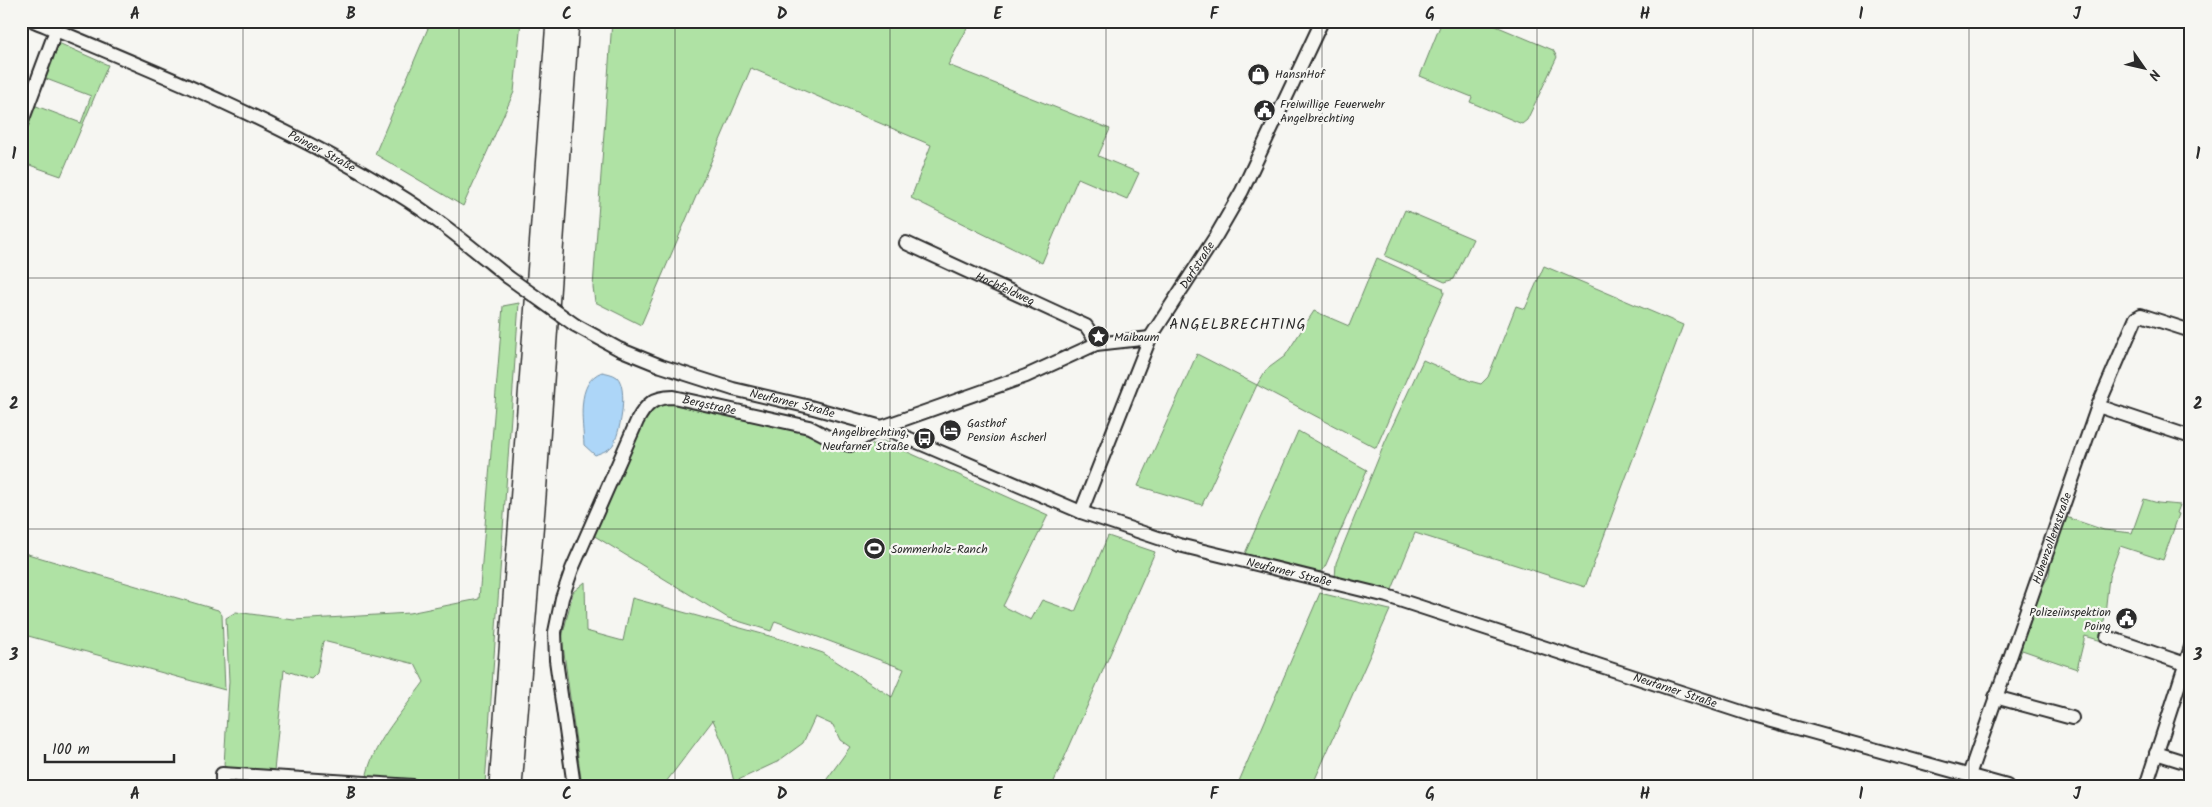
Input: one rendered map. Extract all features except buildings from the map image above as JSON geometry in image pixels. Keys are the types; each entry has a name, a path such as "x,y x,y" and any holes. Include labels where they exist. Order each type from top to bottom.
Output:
{"highway":[{"path":"499,786 556,21"},
{"path":"512,786 536,496 569,21"}],"street":[{"name":"Poinger Straße","path":"34,21 207,94 356,169 436,220 508,277 578,327"},
{"name":"Dorfstraße","path":"1081,512 1150,338 1216,236 1233,206 1322,21"},
{"path":"21,124 26,97 56,30"},
{"name":"Hochfeldweg","path":"906,242 1086,326 1096,344"},
{"name":"Hohenzollernstraße","path":"1969,775 2098,406 2136,318 2141,315 2191,332"},
{"name":"Neufarner Straße","path":"578,327 652,363 703,380 882,427 1081,512 1179,545 1387,596 1754,716 2007,786"},
{"name":"Bergstraße","path":"571,786 573,779 556,660 555,632 562,598 572,569 637,421 648,404 661,397 673,396 809,427 838,442 850,445 882,427 1026,376 1096,344 1150,338"},
{"path":"2098,406 2191,437"},
{"path":"2107,637 2188,665"},
{"path":"2146,786 2188,665 2191,647"},
{"path":"1995,697 2072,718"},
{"path":"2156,753 2191,764"},
{"path":"222,780 413,786"}],"green space":[{"path":"431,21 521,21 514,92 463,206 375,154"},
{"path":"612,21 971,21 948,65 1110,129 1098,156 1139,173 1127,199 1078,178 1042,263 911,198 931,145 751,68 641,325 595,302 593,287"},
{"path":"1442,21 1484,21 1553,50 1557,57 1527,120 1522,124 1470,102 1472,97 1420,76"},
{"path":"54,41 108,65 61,176 21,162 21,133 31,104 81,123 91,96 41,77"},
{"path":"1405,210 1473,239 1454,279 1445,282 1385,256"},
{"path":"1377,258 1443,288 1444,293 1376,448 1257,385 1266,370 1285,356 1314,311 1349,326"},
{"path":"1544,266 1683,325 1585,587 1415,533 1391,592 1335,579 1336,563 1385,442 1423,360 1481,384 1488,377 1516,306 1525,309"},
{"path":"519,303 485,784 449,782 448,786 444,786 372,781 367,774 376,749 424,682 415,664 323,641 317,673 311,679 284,670 274,771 278,774 227,771 224,765 229,681 226,618 236,612 294,620 409,613 479,599 503,306"},
{"path":"1197,354 1257,385 1202,505 1138,486"},
{"path":"672,401 806,433 842,451 854,451 883,441 1048,515 1003,606 1031,620 1042,600 1075,612 1108,536 1155,552 1052,786 822,786 850,747 840,740 833,725 815,717 803,743 777,762 734,782 727,753 713,720 663,786 582,786 562,638 573,592 585,582 586,631 623,641 632,598 784,640 823,653 892,697 904,669 775,621 771,631 728,618 593,535 649,409"},
{"path":"1298,431 1367,470 1324,569 1314,575 1243,558"},
{"path":"2144,499 2158,503 2180,505 2177,513 2179,514 2163,560 2120,546 2109,577 2102,641 2085,636 2077,669 2022,650 2018,659 2011,658 2036,597 2049,576 2053,547 2063,516 2104,530 2132,533"},
{"path":"21,552 218,610 222,615 225,690 21,634"},
{"path":"1320,593 1390,610 1312,786 1237,786"},
{"path":"232,777 282,783 282,786 228,786"}],"water":[{"path":"602,372 617,377 620,382 623,399 619,428 613,445 606,451 595,455 584,445 582,404 588,384 593,377"}],"place":[{"name":"HansnHof","path":"1259,74"},
{"name":"Freiwillige Feuerwehr Angelbrechting","path":"1264,111"},
{"name":"Maibaum","path":"1098,337"},
{"name":"Gasthof Pension Ascherl","path":"951,430"},
{"name":"Angelbrechting, Neufarner Straße","path":"925,439"},
{"name":"Sommerholz-Ranch","path":"875,549"},
{"name":"Polizeiinspektion Poing","path":"2127,619"}],"district":[{"name":"ANGELBRECHTING","path":"1238,324"}]}
